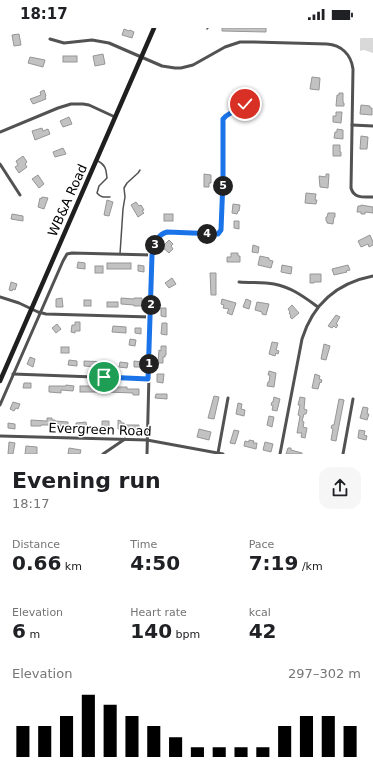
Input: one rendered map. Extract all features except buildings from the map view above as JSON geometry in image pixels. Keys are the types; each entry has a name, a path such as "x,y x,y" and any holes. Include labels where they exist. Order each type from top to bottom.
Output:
{"street":[{"name":"WB&A Road","path":"0,381 154,28"},
{"path":"50,39 64,43 85,40 104,42 121,47 162,66 170,68 193,66 225,47 240,42 327,44 336,46 345,52 352,64 352,192 357,196 373,197"},
{"path":"0,132 71,104 89,105 115,117"},
{"path":"146,454 152,255 158,238 163,233 218,234 220,232 223,180 223,119"},
{"path":"352,126 373,126"},
{"path":"0,164 20,194"},
{"path":"0,405 67,254 152,255"},
{"path":"280,454 302,339 311,317 327,298 339,289 357,280 373,276"},
{"path":"239,282 265,283 282,286 300,294 318,308"},
{"path":"0,297 46,314 150,317"},
{"path":"13,374 148,379"},
{"path":"218,453 228,398"},
{"path":"343,454 354,399"},
{"name":"Evergreen Road","path":"0,436 147,440 223,454"},
{"path":"103,454 125,439"}],"lane":[{"path":"223,119 245,104"},
{"path":"97,160 106,168 107,178 99,186 97,193 99,196 110,197"},
{"path":"120,254 125,197 124,188 140,170"}],"shaded area":[{"path":"361,38 373,38 373,53 364,50 360,51"}],"route":[{"path":"104,377 148,379 152,255 155,244 160,235 167,232 218,234 220,232 223,180 223,119 245,104"}]}
